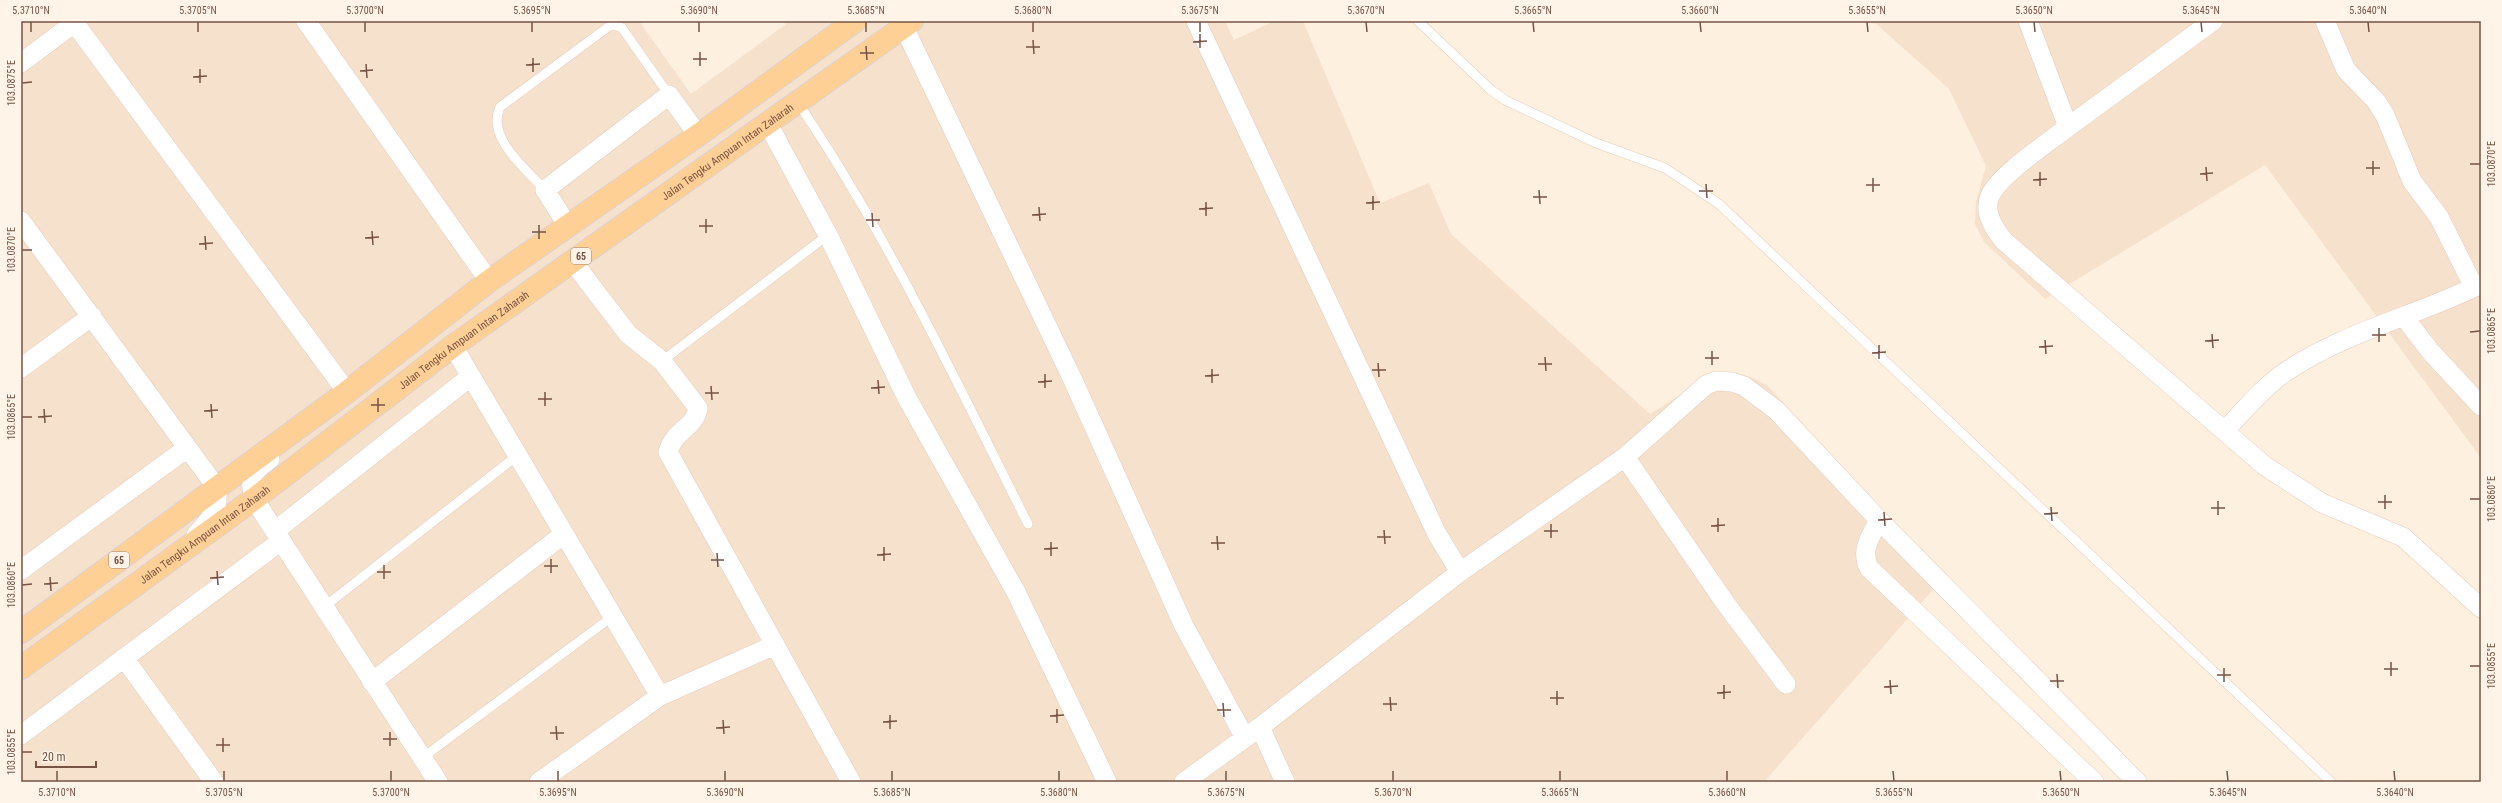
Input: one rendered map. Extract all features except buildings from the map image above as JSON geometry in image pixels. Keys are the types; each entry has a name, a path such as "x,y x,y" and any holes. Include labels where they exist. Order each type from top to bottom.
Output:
{"main road":[{"name":"65","path":"21,632 347,392 489,281 698,135 855,21"},
{"name":"Jalan Tengku Ampuan Intan Zaharah","path":"21,668 254,499 453,346 908,24"}],"street":[{"path":"306,21 489,281"},
{"path":"1196,21 1437,534 1460,572"},
{"path":"2028,21 2068,127"},
{"path":"2213,21 2068,127 1998,184 1990,197 1988,208 1994,229 2004,241 2265,466 2316,500 2403,537 2481,608"},
{"path":"2225,430 2268,385 2283,373 2331,346 2478,285 2439,217 2412,181 2385,115 2376,101 2346,70 2325,21"},
{"path":"21,63 75,22 347,392"},
{"path":"908,24 1072,378 1184,626 1245,738"},
{"path":"568,226 545,190 669,95 698,135"},
{"path":"768,124 828,235 908,398 1016,592 1107,782"},
{"path":"21,221 217,488 218,502 214,514 183,550"},
{"path":"573,262 628,334 662,361 698,408 696,417 671,441 668,452 851,782"},
{"path":"21,368 92,316"},
{"path":"2404,317 2431,352 2481,406"},
{"path":"453,346 660,696"},
{"path":"21,735 124,658 278,536 470,377"},
{"path":"365,378 357,395 351,401 257,469 251,476 250,483 254,499 438,782"},
{"path":"1184,782 1260,727 1460,572 1625,457 1706,384 1716,381 1732,382 1744,386 1777,411 1879,520 2137,782"},
{"path":"21,570 187,448"},
{"path":"1625,457 1726,604 1786,684"},
{"path":"1879,520 1865,549 1866,561 1869,568 2094,782"},
{"path":"372,682 564,534"},
{"path":"539,782 660,696 775,645"},
{"path":"124,658 214,782"},
{"path":"1260,727 1285,782"}],"lane":[{"path":"1418,21 1491,90 1505,100 1596,143 1665,168 1719,204 2330,782"},
{"path":"545,190 511,152 498,131 496,117 500,107 608,27 615,25 622,28 669,95"},
{"path":"798,103 836,160 901,271 1028,524"},
{"path":"662,361 828,235"},
{"path":"324,607 518,456"},
{"path":"422,758 613,616"}],"shaded area":[{"path":"21,21 639,21 691,94 790,21 1225,21 1234,40 1274,21 1303,21 1380,203 1429,183 1451,234 1650,414 1705,379 1721,374 1737,373 1751,377 1767,385 1876,503 1947,574 1764,782 21,782"},
{"path":"1873,21 2481,21 2481,458 2265,165 2045,299 1984,242 1975,224 1976,201 1986,166 1949,89"}]}
